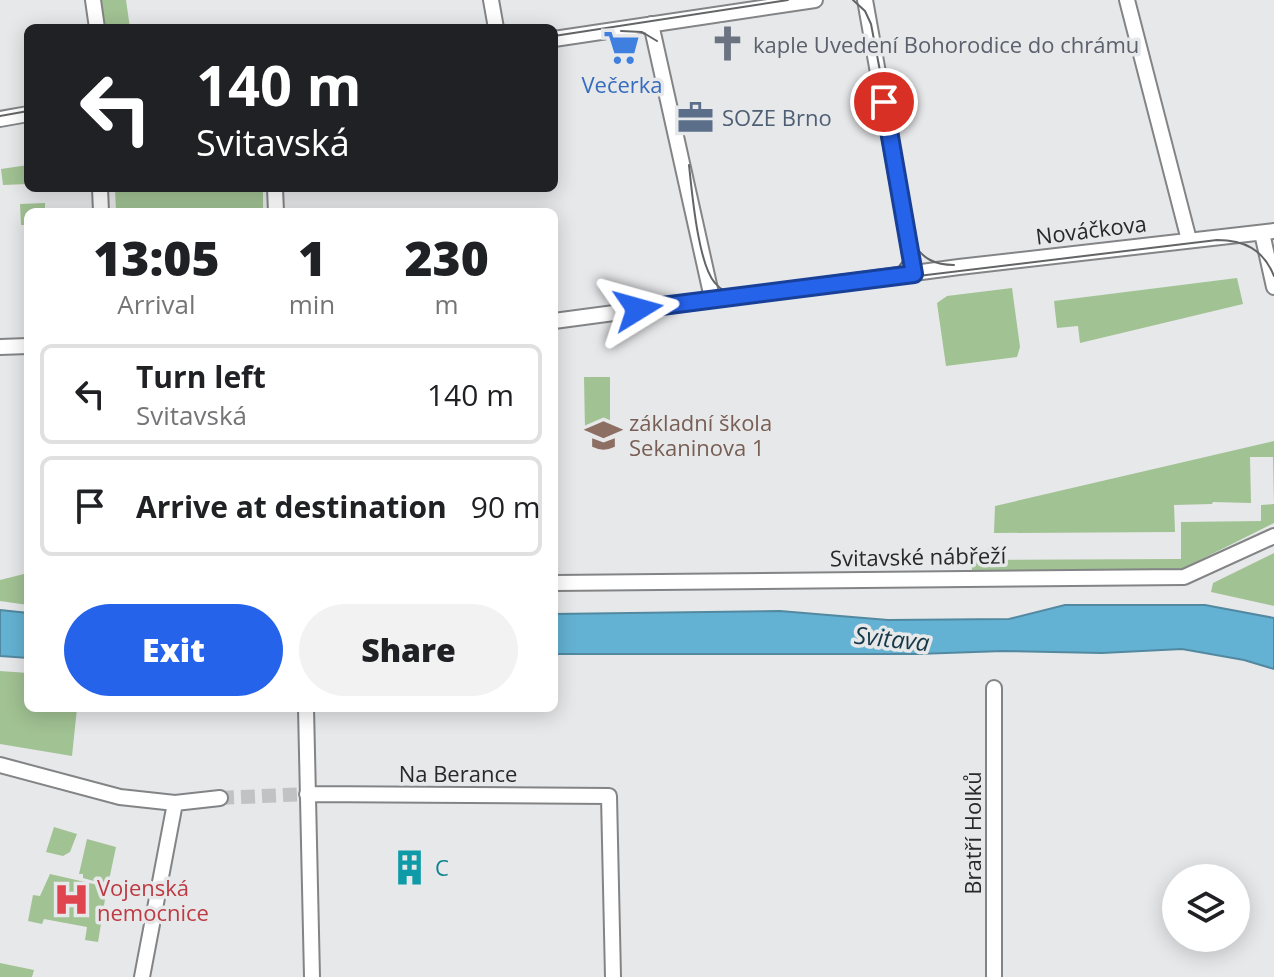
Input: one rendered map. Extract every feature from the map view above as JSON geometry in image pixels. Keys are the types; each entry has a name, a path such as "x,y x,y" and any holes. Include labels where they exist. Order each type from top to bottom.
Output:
{"street":[{"path":"93,0 96,24"},
{"path":"491,0 495,24"},
{"path":"558,38 815,0"},
{"path":"865,0 914,274"},
{"path":"1127,0 1189,240"},
{"path":"651,24 712,298"},
{"path":"0,119 24,115"},
{"path":"1268,232 1274,287"},
{"name":"Nováčkova","path":"558,320 712,298 1268,232"},
{"path":"0,347 24,346"},
{"name":"Svitavské nábřeží","path":"558,583 1184,577 1274,536"},
{"name":"Bratří Holků","path":"994,688 994,977"},
{"path":"306,712 312,977"},
{"path":"0,765 120,797 175,803 220,798"},
{"name":"Na Berance","path":"307,794 609,796 613,977"},
{"path":"142,977 175,803"}],"green space":[{"path":"101,0 126,0 129,24 104,24"},
{"path":"24,166 24,184 3,185 1,169"},
{"path":"115,192 263,192 263,208 116,208"},
{"path":"45,203 45,208 24,208 24,225 21,225 20,204"},
{"path":"1237,278 1243,304 1080,343 1078,326 1057,328 1054,301"},
{"path":"1012,288 1020,347 1017,357 946,366 937,303 947,296"},
{"path":"584,377 610,377 610,429 585,429"},
{"path":"1274,441 1274,504 1273,457 1250,457 1251,503 1174,505 1175,532 994,533 995,506"},
{"path":"1274,504 1274,523 1182,569 972,571 971,549 990,549 991,560 1181,559 1181,522 1261,521 1261,505"},
{"path":"1274,553 1274,606 1211,592 1213,583"},
{"path":"24,574 24,604 0,601 0,580"},
{"path":"0,671 24,673 24,712 77,712 72,756 0,744"},
{"path":"54,827 77,834 70,852 63,856 46,852"},
{"path":"87,839 116,847 108,885 79,874"},
{"path":"50,874 107,887 98,942 85,940 87,927 44,919 42,924 28,921 33,895 40,896"},
{"path":"0,963 34,970 32,977 0,977"}],"water":[{"name":"Svitava","path":"1065,605 1205,605 1274,618 1274,669 1244,660 1182,649 1102,653 558,654 558,614 780,611 888,620 1009,619"},
{"path":"0,610 24,613 24,658 0,656"}],"tunnel":[{"path":"220,798 307,794"}],"tram line":[{"path":"558,35 788,0"},
{"path":"853,0 865,11 871,24 913,243 930,260 954,265"},
{"path":"621,31 642,32 657,41"},
{"path":"0,116 24,112"},
{"path":"689,165 697,227 709,274 721,289 743,297 1217,240 1252,248 1264,259 1274,276"},
{"path":"884,279 896,271 904,260 909,233"}],"place":[{"name":"kaple Uvedení Bohorodice do chrámu","path":"727,44"},
{"name":"Večerka","path":"622,48"},
{"name":"SOZE Brno","path":"696,117"},
{"name":"základní škola Sekaninova 1","path":"603,435"},
{"name":"C","path":"409,867"},
{"name":"Vojenská nemocnice","path":"71,900"}],"route":[{"path":"638,309 914,274 884,102"}]}
